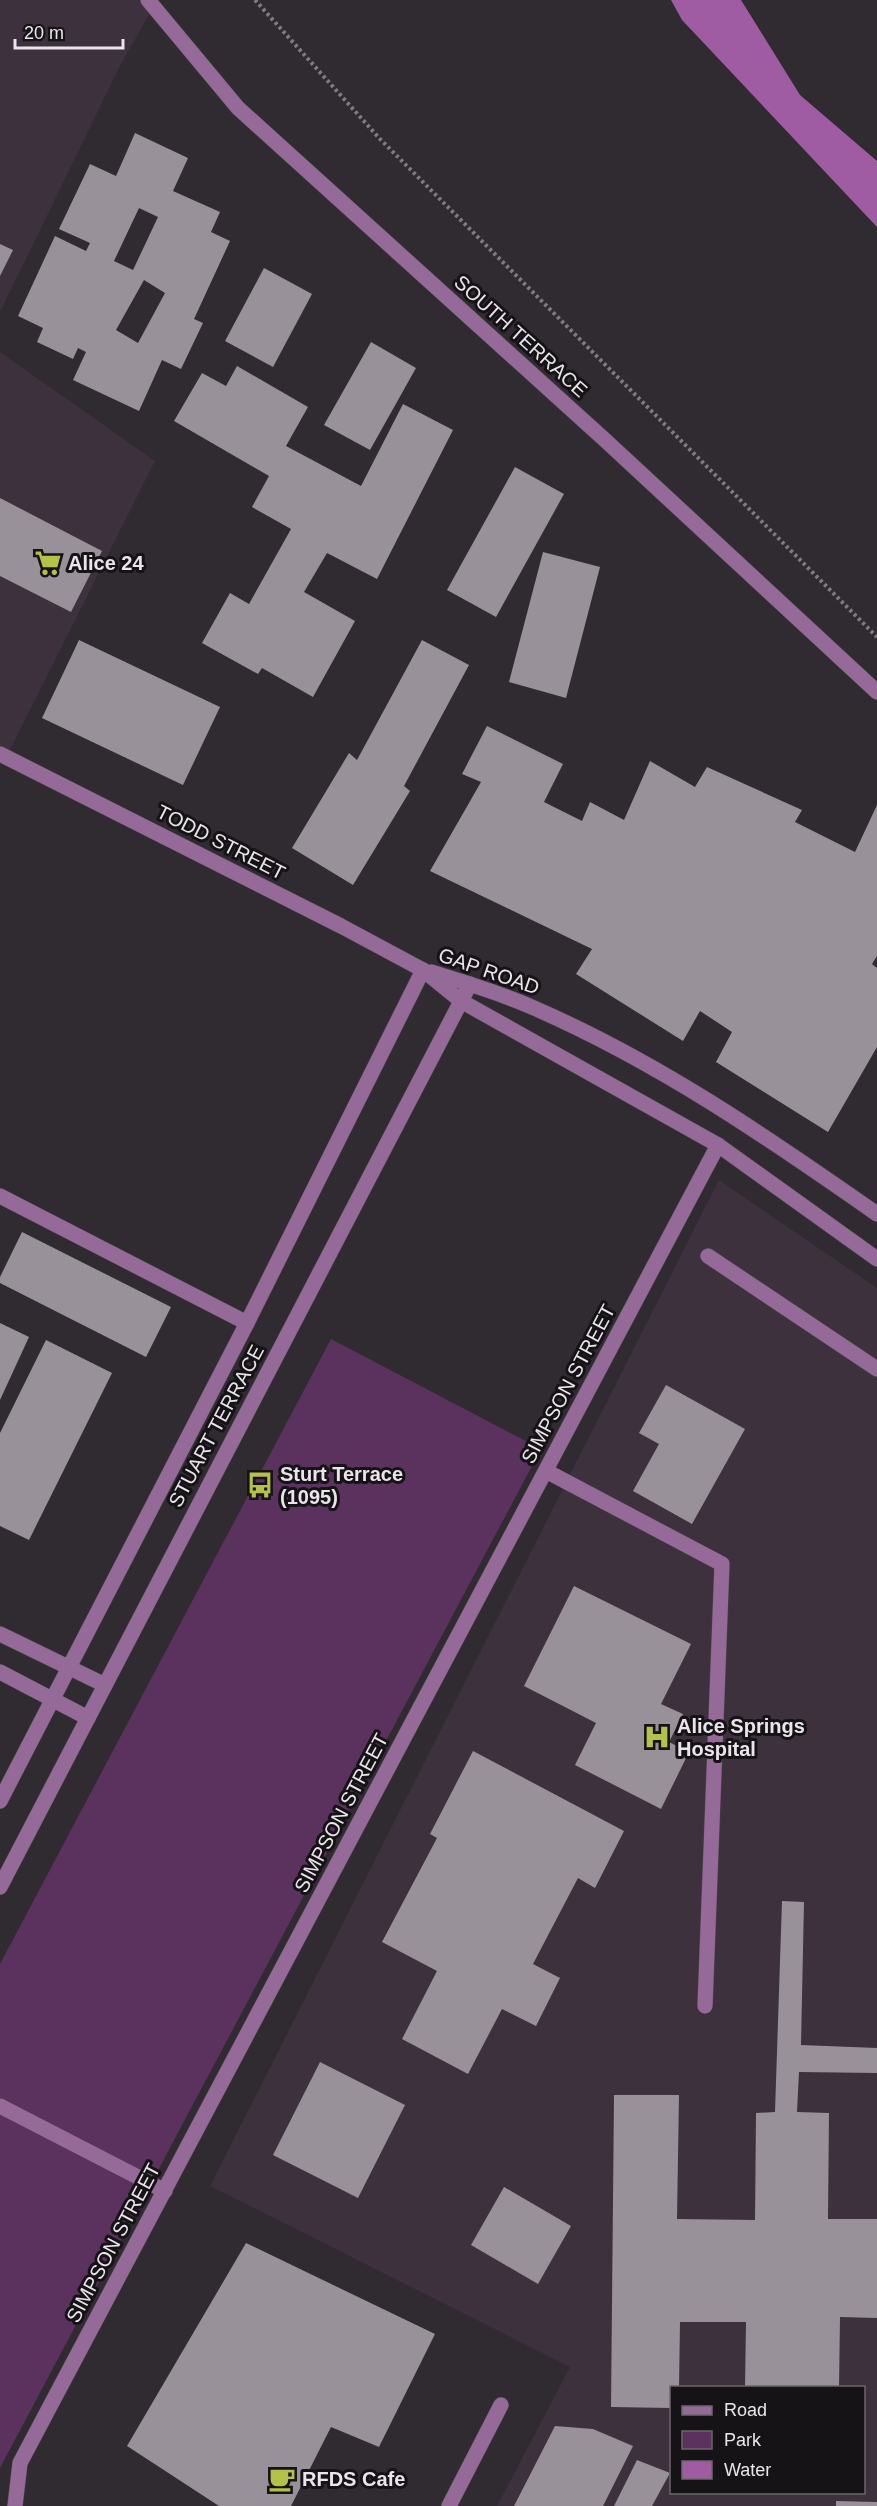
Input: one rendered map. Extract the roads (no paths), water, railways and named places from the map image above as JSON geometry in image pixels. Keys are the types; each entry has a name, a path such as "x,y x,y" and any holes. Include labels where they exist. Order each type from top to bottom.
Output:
{"street":[{"name":"SOUTH TERRACE","path":"148,0 238,108 605,440 877,692"},
{"name":"TODD STREET","path":"0,754 423,969"},
{"name":"GAP ROAD","path":"423,969 534,1007 644,1061 710,1100 877,1214"},
{"name":"GAP ROAD","path":"423,969 461,1001 718,1145 877,1259"},
{"name":"STUART TERRACE","path":"0,1801 247,1323 423,969"},
{"name":"STUART TERRACE","path":"0,1887 470,984"},
{"name":"SIMPSON STREET","path":"15,2506 20,2463 718,1145"},
{"path":"0,1196 247,1323"},
{"path":"708,1256 877,1369"},
{"path":"546,1471 722,1564 705,2006"},
{"path":"0,1634 105,1685"},
{"path":"0,1672 88,1718"},
{"path":"0,2106 165,2191"},
{"path":"449,2506 501,2405"}],"water":[{"path":"671,0 741,0 800,95 877,161 877,227 682,20"}],"place":[{"name":"Alice 24","path":"48,563"},
{"name":"Sturt Terrace (1095)","path":"260,1485"},
{"name":"Alice Springs Hospital","path":"657,1737"},
{"name":"RFDS Cafe","path":"282,2479"}]}
